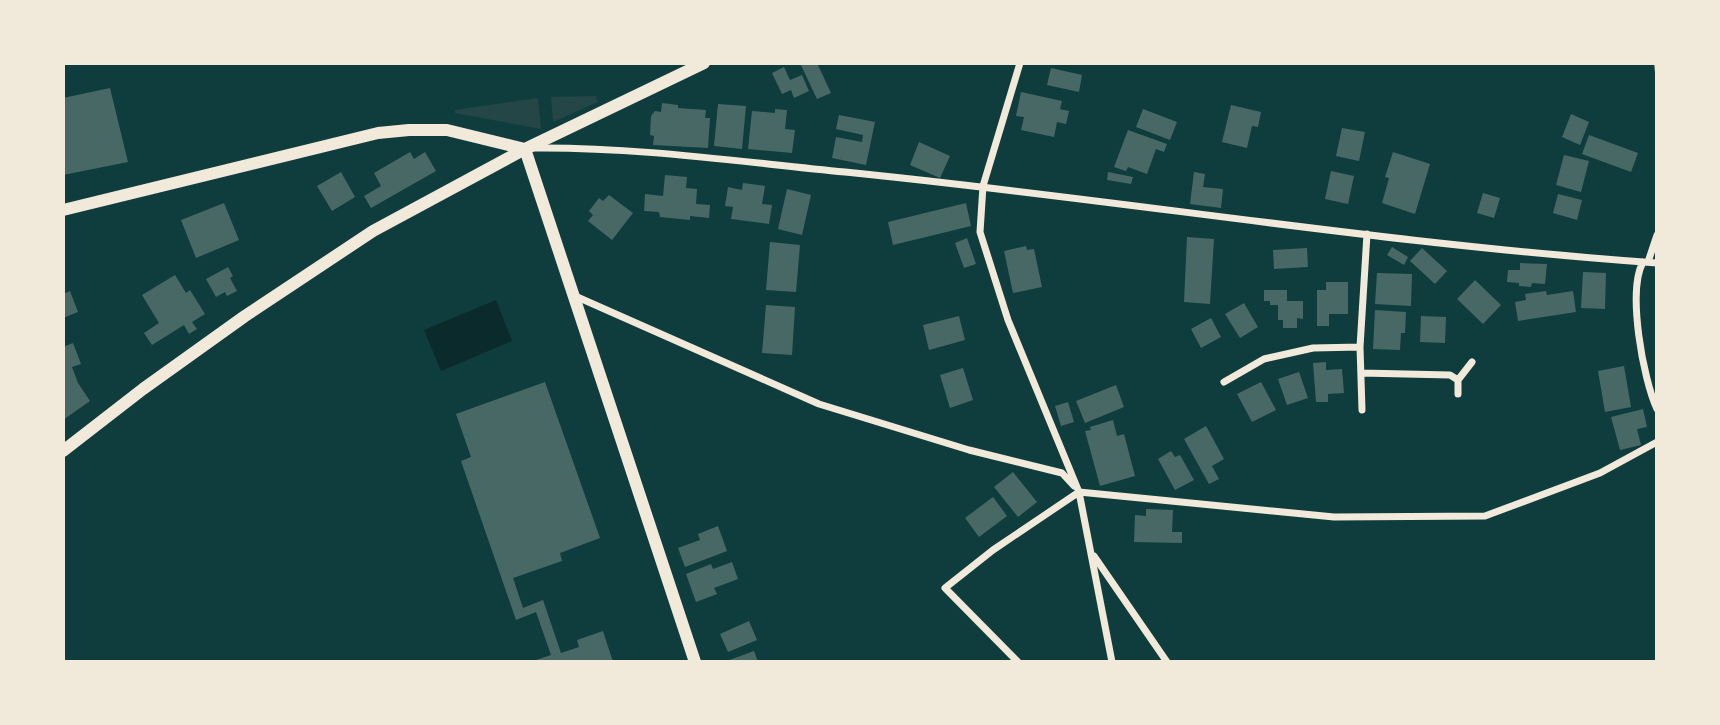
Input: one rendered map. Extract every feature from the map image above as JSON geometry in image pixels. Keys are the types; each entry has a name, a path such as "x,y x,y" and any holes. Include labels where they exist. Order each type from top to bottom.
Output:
{"street":[{"path":"63,451 233,324 373,231 525,149 704,63"},
{"path":"1020,63 983,186 980,232 1009,320 1079,492 1112,662"},
{"path":"63,210 378,133 447,130 525,149 612,149 983,186 1367,234 1657,263"},
{"path":"525,149 695,662"},
{"path":"1362,410 1360,347 1367,234"},
{"path":"1657,235 1638,271 1637,315 1640,348 1657,409"},
{"path":"574,295 819,404 956,446 1062,473 1079,492"},
{"path":"1224,382 1264,359 1312,348 1360,347"},
{"path":"1458,394 1458,380 1472,362"},
{"path":"1361,373 1450,375 1458,380"},
{"path":"1018,662 945,588 993,550 1079,492 1334,517 1485,516 1600,473 1657,442"},
{"path":"1092,553 1167,662"}],"path":[{"path":"1656,63 1657,76"}],"shaded area":[{"path":"596,96 598,102 553,122 551,97"},
{"path":"538,98 541,129 455,113 455,110"},
{"path":"496,300 512,341 441,371 424,330"}],"building":[{"path":"800,63 817,63 831,93 817,99"},
{"path":"784,67 790,80 802,75 809,91 794,98 791,90 782,94 772,73"},
{"path":"1051,68 1082,75 1079,92 1047,85"},
{"path":"110,88 128,162 63,175 63,98"},
{"path":"1021,92 1062,101 1060,109 1069,111 1066,124 1057,122 1054,137 1021,130 1024,117 1016,116"},
{"path":"662,103 678,105 678,108 706,110 705,118 710,118 708,148 653,145 654,136 650,135 651,116 655,111 661,112"},
{"path":"718,104 746,106 742,149 714,146"},
{"path":"1231,105 1261,112 1258,127 1252,126 1247,148 1222,142"},
{"path":"775,109 787,110 785,129 795,130 792,153 748,149 752,111 775,113"},
{"path":"1143,109 1177,122 1170,140 1136,127"},
{"path":"1571,114 1589,122 1580,145 1562,137"},
{"path":"839,115 875,122 866,165 832,158 836,137 862,142 863,135 836,129"},
{"path":"1342,128 1365,132 1359,161 1336,156"},
{"path":"1128,130 1167,144 1164,152 1156,149 1147,174 1128,167 1126,171 1114,167"},
{"path":"1589,135 1638,153 1631,172 1582,154"},
{"path":"919,142 950,156 940,178 910,165"},
{"path":"410,152 414,159 425,152 436,171 371,208 364,196 381,186 374,173"},
{"path":"1393,152 1430,164 1415,214 1382,203 1389,178 1385,177"},
{"path":"1564,155 1589,161 1581,192 1556,185"},
{"path":"1331,171 1354,176 1348,204 1325,199"},
{"path":"341,172 355,197 332,211 317,186"},
{"path":"1108,172 1133,177 1131,184 1107,180"},
{"path":"1194,172 1205,174 1203,187 1223,189 1221,208 1190,204"},
{"path":"665,175 687,177 686,188 697,189 696,204 710,205 709,218 690,216 690,220 660,217 659,212 644,211 645,194 663,196"},
{"path":"743,183 765,186 762,204 772,205 769,224 731,219 733,207 725,206 728,187 742,190"},
{"path":"787,189 811,195 802,235 778,229"},
{"path":"1483,193 1500,198 1494,218 1477,213"},
{"path":"1558,194 1582,200 1577,220 1553,213"},
{"path":"609,195 633,213 612,240 588,221 593,215 589,211 599,198 603,201"},
{"path":"224,203 239,240 196,258 181,220"},
{"path":"966,203 971,226 893,245 888,222"},
{"path":"1187,237 1214,239 1210,304 1184,302"},
{"path":"967,238 976,264 964,268 955,243"},
{"path":"770,242 800,245 796,292 766,290"},
{"path":"1026,246 1027,250 1034,249 1042,287 1013,293 1004,251"},
{"path":"1392,247 1408,257 1404,265 1387,255"},
{"path":"1307,248 1308,267 1274,269 1273,250"},
{"path":"1422,248 1447,271 1435,284 1410,261"},
{"path":"1520,263 1547,264 1545,284 1532,283 1531,287 1507,282 1508,270 1520,270"},
{"path":"228,267 237,291 227,296 225,292 216,297 206,279"},
{"path":"1583,272 1606,273 1605,309 1581,308"},
{"path":"1377,273 1412,274 1411,306 1375,304"},
{"path":"175,275 186,293 190,290 205,314 192,322 197,329 189,334 184,325 152,345 144,333 159,323 142,295"},
{"path":"1475,280 1501,305 1483,324 1457,299"},
{"path":"1326,282 1348,282 1348,314 1329,314 1329,326 1317,326 1317,290 1326,290"},
{"path":"1264,290 1287,290 1287,301 1303,301 1303,319 1297,318 1297,328 1283,328 1283,320 1278,320 1278,305 1270,305 1270,301 1264,301"},
{"path":"70,291 78,312 63,318 63,294"},
{"path":"1546,291 1547,295 1573,291 1576,312 1518,321 1515,302 1526,300 1525,294"},
{"path":"1244,303 1258,327 1240,338 1225,314"},
{"path":"766,305 795,307 792,355 762,353"},
{"path":"1375,310 1406,312 1405,333 1401,333 1400,350 1373,349"},
{"path":"959,316 965,340 929,350 923,325"},
{"path":"1421,316 1446,317 1445,343 1420,342"},
{"path":"1211,318 1221,337 1201,348 1191,329"},
{"path":"73,343 81,364 72,367 78,383 90,401 63,420 63,347"},
{"path":"1326,362 1326,370 1342,369 1344,393 1328,394 1328,402 1316,402 1313,363"},
{"path":"1624,366 1631,407 1605,412 1598,371"},
{"path":"963,368 973,400 950,408 940,375"},
{"path":"1299,372 1308,398 1287,405 1278,379"},
{"path":"545,382 600,538 560,553 562,561 513,578 523,608 543,600 561,653 579,647 577,640 603,631 613,662 530,662 551,655 536,612 516,620 461,461 471,457 456,414"},
{"path":"1261,382 1276,410 1252,422 1237,394"},
{"path":"1116,385 1124,407 1085,423 1076,401"},
{"path":"1068,402 1074,422 1061,426 1055,406"},
{"path":"1643,409 1647,427 1637,429 1641,445 1620,450 1611,417"},
{"path":"1113,420 1117,436 1124,434 1135,476 1100,486 1085,431"},
{"path":"1206,426 1224,459 1212,466 1219,479 1209,484 1184,439"},
{"path":"1171,451 1175,457 1180,455 1194,480 1175,490 1158,459"},
{"path":"1013,472 1037,502 1018,517 994,487"},
{"path":"993,497 1007,516 979,537 965,518"},
{"path":"1146,509 1173,510 1172,532 1182,532 1182,543 1134,542 1135,515 1146,516"},
{"path":"718,526 727,551 685,567 678,548 700,540 698,534"},
{"path":"732,562 738,579 714,588 717,594 696,602 686,574 711,564 713,569"},
{"path":"749,621 757,640 728,652 720,634"},
{"path":"754,651 758,662 724,662"}]}
